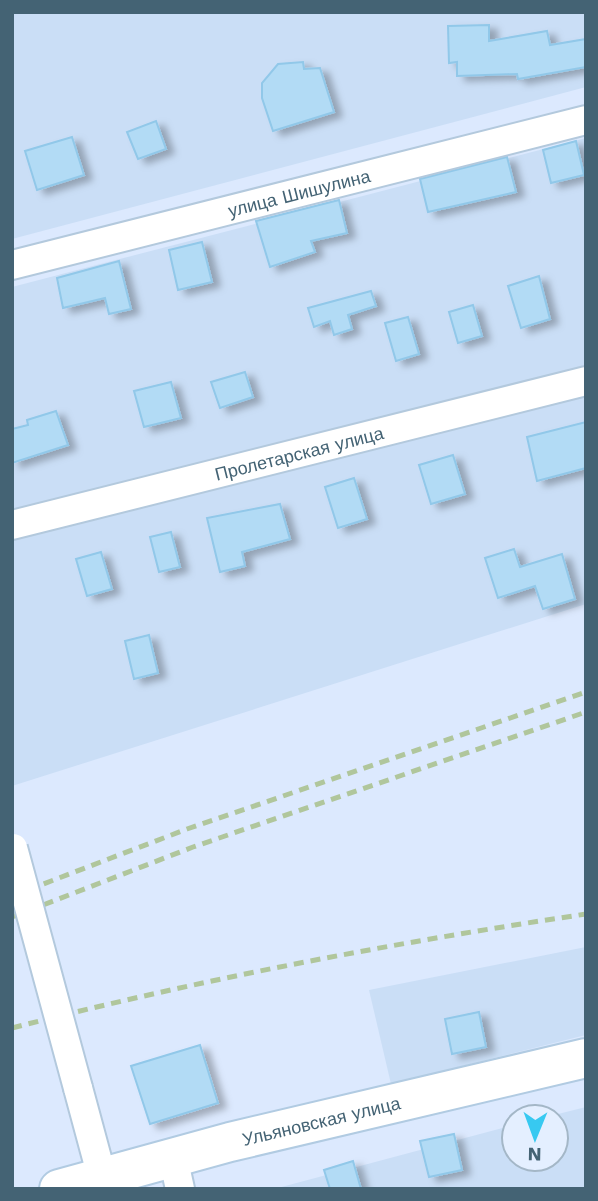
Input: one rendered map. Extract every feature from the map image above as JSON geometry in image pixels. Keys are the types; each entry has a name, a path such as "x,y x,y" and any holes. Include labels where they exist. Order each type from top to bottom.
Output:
{"main road":[{"name":"Ульяновская улица","path":"60,1189 102,1177 176,1173 586,1058"}],"street":[{"name":"улица Шишулина","path":"12,265 586,120"},
{"name":"Пролетарская улица","path":"12,525 586,381"},
{"path":"13,847 102,1177"}],"shaded area":[{"path":"12,12 586,12 586,87 12,239"},
{"path":"586,138 586,604 12,786 12,287"},
{"path":"586,947 586,1035 391,1084 369,990"},
{"path":"586,1107 586,1189 274,1189 500,1129 500,1173 570,1173 570,1111"}],"building":[{"path":"489,25 489,41 547,31 550,45 586,39 586,67 518,79 517,74 457,76 457,62 449,63 448,26"},
{"path":"303,62 304,69 320,68 334,112 273,131 262,98 262,83 278,64"},
{"path":"156,121 166,149 138,159 127,132"},
{"path":"72,137 84,175 37,190 25,151"},
{"path":"576,141 584,175 551,183 543,150"},
{"path":"507,157 516,192 428,212 420,179"},
{"path":"339,200 347,233 311,241 315,252 270,267 256,221"},
{"path":"202,242 212,282 178,290 169,250"},
{"path":"119,261 131,309 109,314 105,298 63,308 57,278"},
{"path":"539,276 550,319 521,328 508,286"},
{"path":"371,291 376,306 348,315 352,329 334,335 330,321 314,327 308,308"},
{"path":"473,305 482,336 458,343 449,312"},
{"path":"408,317 419,354 396,361 385,323"},
{"path":"245,372 253,397 220,408 211,382"},
{"path":"171,382 181,418 144,427 134,391"},
{"path":"56,411 68,445 12,463 12,429 28,425 27,420"},
{"path":"586,422 586,468 537,481 527,437"},
{"path":"453,455 465,494 431,504 419,465"},
{"path":"354,478 367,519 338,528 325,487"},
{"path":"280,504 290,539 242,552 245,566 220,572 207,518"},
{"path":"171,532 180,567 159,572 150,537"},
{"path":"514,549 520,567 562,554 575,599 543,609 535,586 498,598 485,558"},
{"path":"101,552 112,589 87,596 76,559"},
{"path":"149,635 158,673 134,679 125,641"},
{"path":"479,1012 486,1047 452,1054 445,1019"},
{"path":"200,1045 218,1103 150,1124 131,1066"},
{"path":"454,1134 462,1170 429,1177 420,1141"},
{"path":"353,1161 361,1189 330,1189 324,1170"}],"railway":[{"path":"12,896 187,829 586,692"},
{"path":"12,917 193,847 586,712"},
{"path":"12,1028 298,964 441,937 586,914"}]}
